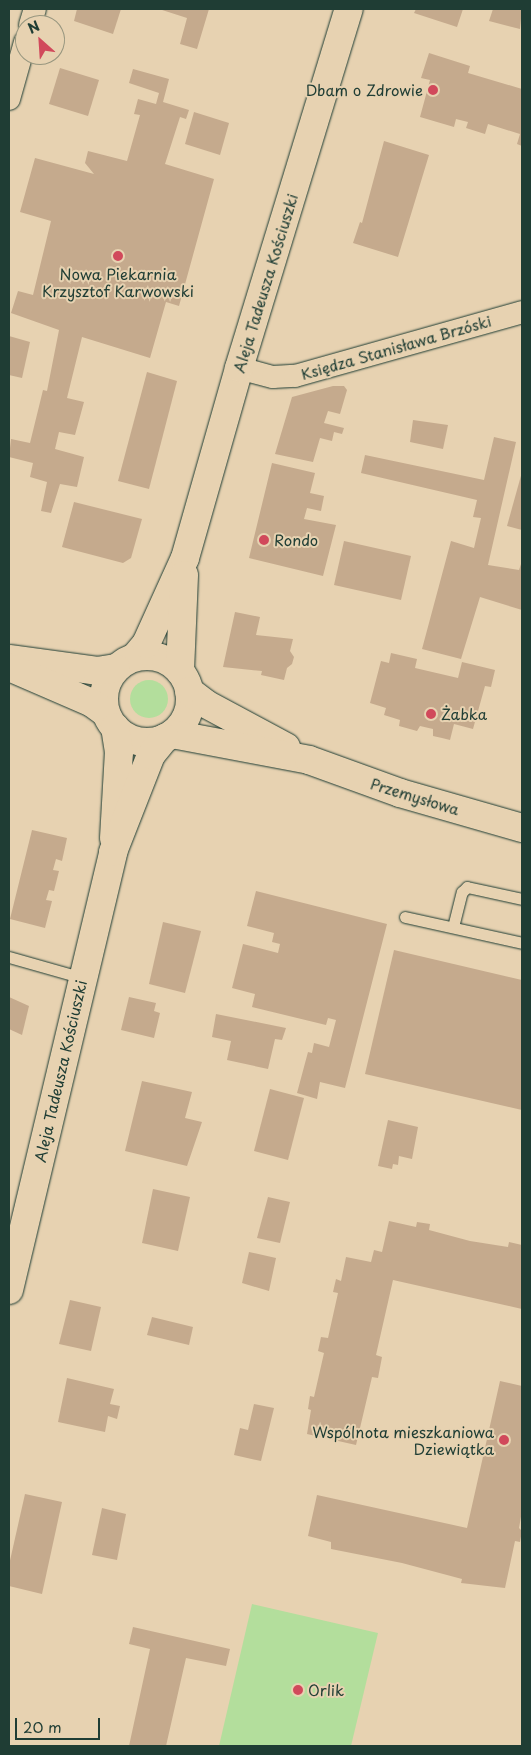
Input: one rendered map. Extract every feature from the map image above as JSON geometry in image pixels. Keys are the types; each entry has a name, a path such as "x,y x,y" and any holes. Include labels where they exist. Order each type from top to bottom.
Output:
{"street":[{"name":"Aleja Tadeusza Kościuszki","path":"125,663 146,644 185,558 240,368 349,9"},
{"path":"9,99 19,65"},
{"name":"Księdza Stanisława Brzóski","path":"240,368 272,377 295,376 522,312"},
{"name":"Aleja Tadeusza Kościuszki","path":"184,681 185,558"},
{"path":"9,658 97,671 125,663 159,658 206,704 309,760"},
{"path":"110,720 105,689 125,663"},
{"path":"9,667 92,703 110,720 138,741 168,736 309,760"},
{"path":"168,736 188,711 184,681"},
{"name":"Aleja Tadeusza Kościuszki","path":"110,720 119,752 114,787 113,852"},
{"name":"Aleja Tadeusza Kościuszki","path":"9,1290 113,852 151,755 168,736"},
{"name":"Przemysłowa","path":"309,760 400,792 522,828"}],"lane":[{"path":"453,927 462,892 467,887 522,899"},
{"path":"405,917 522,943"},
{"path":"9,958 83,978"}],"green space":[{"path":"149,680 162,686 168,699 162,712 149,718 136,712 130,699 136,686"},
{"name":"Orlik","path":"252,1604 378,1633 351,1746 219,1746"}],"building":[{"path":"77,9 121,9 113,34 74,21"},
{"path":"159,9 209,9 197,49 180,44 187,18"},
{"path":"416,9 463,9 457,27 414,13"},
{"path":"493,9 522,9 520,29 489,21"},
{"path":"429,53 470,66 468,73 522,89 522,146 517,144 520,134 488,124 485,134 466,128 468,122 456,119 454,127 420,117 430,80 421,78"},
{"path":"60,68 99,80 88,116 49,104"},
{"name":"Nowa Piekarnia Krzysztof Karwowski","path":"133,69 169,79 163,102 189,110 186,119 180,117 165,164 214,179 179,306 166,302 150,358 82,337 67,398 84,402 75,435 59,432 55,449 84,457 77,487 60,484 51,513 41,511 47,482 30,477 33,463 9,457 11,439 30,443 43,390 47,391 59,330 11,313 18,291 33,295 51,221 20,212 35,158 94,174 85,163 88,151 127,161 140,115 134,114 138,99 156,104 159,93 129,83"},
{"path":"194,112 229,123 220,155 185,144"},
{"path":"384,141 429,155 398,257 353,243 360,222 362,223"},
{"path":"9,336 30,342 22,378 9,375"},
{"path":"147,372 177,381 149,489 118,481"},
{"path":"333,386 344,386 347,390 340,414 328,411 324,423 344,428 342,434 334,432 332,441 320,438 313,462 275,454 292,397"},
{"path":"413,420 448,425 443,449 410,442"},
{"path":"494,437 516,442 488,565 519,570 522,561 522,610 480,597 461,659 422,649 451,541 474,548 481,518 473,517 477,500 361,473 365,455 484,480"},
{"path":"272,463 315,473 310,493 324,496 321,511 307,508 304,519 336,525 323,576 249,558"},
{"path":"522,472 522,530 507,526"},
{"path":"74,502 142,519 131,558 123,563 62,547"},
{"path":"344,541 411,556 401,600 334,585"},
{"path":"235,612 260,617 256,635 293,639 290,651 294,657 292,664 287,668 284,680 261,675 262,671 223,667"},
{"path":"391,653 417,659 415,668 458,678 462,662 495,670 491,687 485,686 473,729 454,724 450,740 433,736 433,729 420,726 417,731 399,726 400,720 384,715 386,708 370,703 381,661 389,663"},
{"path":"32,830 67,838 62,861 56,859 53,870 59,871 54,891 49,890 46,900 52,901 45,928 10,919"},
{"path":"256,891 387,924 345,1088 320,1082 317,1099 297,1093 308,1052 312,1053 314,1043 329,1047 336,1020 328,1018 326,1025 252,1007 255,994 232,988 243,944 278,953 280,944 272,942 274,933 247,926"},
{"path":"163,922 201,931 185,993 149,984"},
{"path":"394,950 522,980 522,1110 365,1074"},
{"path":"9,997 29,1006 22,1035 9,1029"},
{"path":"129,997 156,1003 154,1011 160,1013 154,1038 121,1030"},
{"path":"216,1014 286,1028 282,1040 275,1039 268,1069 227,1060 231,1041 212,1037"},
{"path":"142,1081 192,1092 185,1118 202,1122 187,1166 125,1151"},
{"path":"270,1089 304,1098 288,1160 254,1151"},
{"path":"388,1120 418,1127 412,1159 399,1156 398,1165 393,1164 392,1169 378,1166"},
{"path":"153,1189 190,1197 178,1251 142,1243"},
{"path":"268,1197 290,1202 280,1243 257,1238"},
{"path":"389,1221 416,1227 417,1222 430,1224 429,1230 470,1241 508,1247 509,1242 522,1245 522,1309 393,1280 376,1355 382,1357 378,1378 372,1377 356,1445 307,1434 311,1410 308,1409 310,1396 314,1397 324,1353 318,1351 321,1337 328,1338 338,1293 333,1292 336,1279 341,1281 346,1257 371,1262 374,1250 382,1252"},
{"path":"249,1252 276,1258 269,1291 242,1283"},
{"path":"70,1300 101,1307 91,1351 59,1344"},
{"path":"152,1317 193,1327 189,1345 147,1335"},
{"path":"67,1378 114,1389 110,1404 120,1406 117,1419 108,1416 105,1432 58,1422"},
{"name":"Wspólnota mieszkaniowa Dziewiątka","path":"500,1381 522,1386 522,1511 519,1528 522,1531 520,1542 515,1541 505,1588 461,1583 462,1579 402,1563 331,1549 331,1542 308,1536 317,1495 467,1528"},
{"path":"254,1404 274,1408 261,1461 234,1455 240,1428 248,1430"},
{"path":"25,1494 62,1502 42,1594 9,1586 9,1565"},
{"path":"102,1508 126,1514 117,1560 92,1555"},
{"path":"133,1627 230,1649 226,1666 186,1658 166,1746 129,1746 150,1649 129,1644"}],"place":[{"name":"Dbam o Zdrowie","path":"433,90"},
{"name":"Nowa Piekarnia Krzysztof Karwowski","path":"118,256"},
{"name":"Rondo","path":"264,540"},
{"name":"Żabka","path":"431,714"},
{"name":"Wspólnota mieszkaniowa Dziewiątka","path":"504,1440"},
{"name":"Orlik","path":"298,1690"}]}
